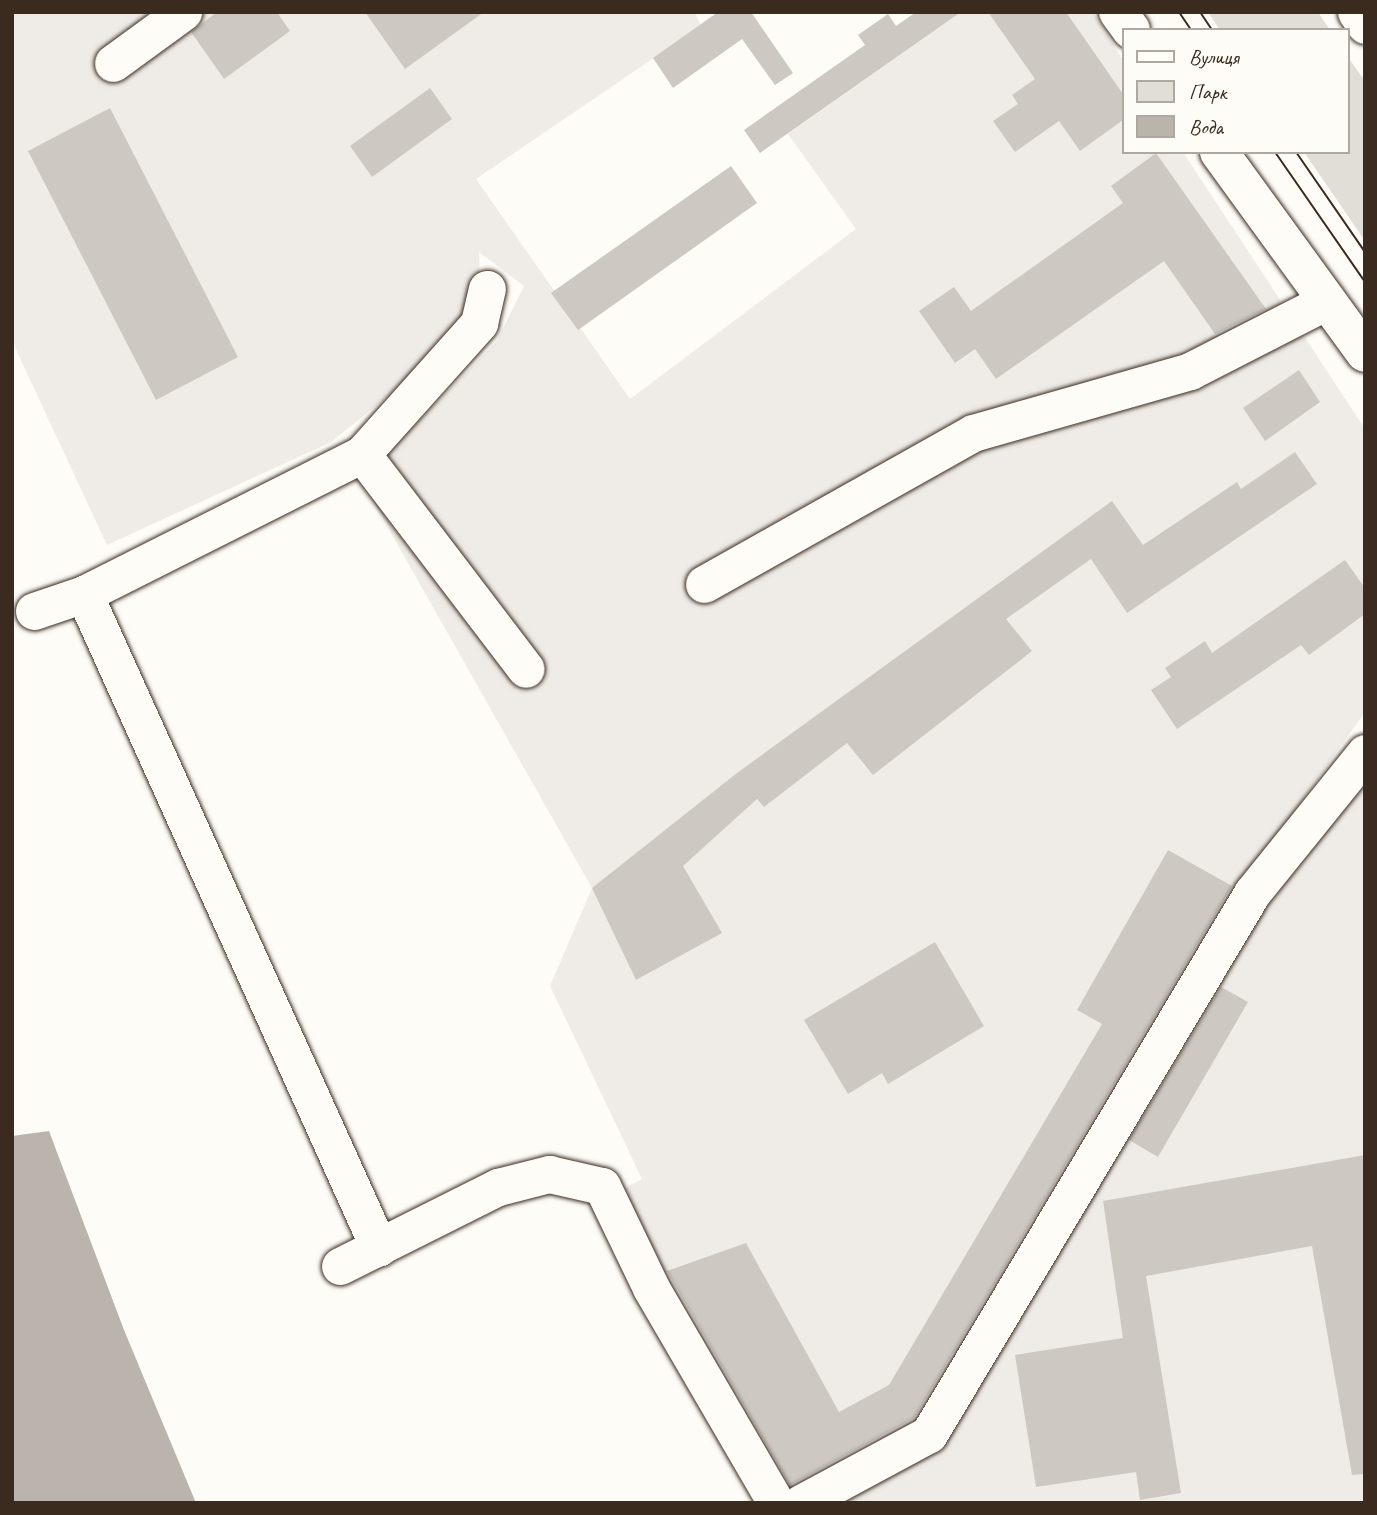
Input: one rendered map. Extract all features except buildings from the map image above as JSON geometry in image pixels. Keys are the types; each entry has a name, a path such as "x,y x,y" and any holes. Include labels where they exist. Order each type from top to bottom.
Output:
{"main road":[{"path":"1118,12 1130,28"},
{"path":"1220,154 1365,353"}],"street":[{"path":"113,63 183,12"},
{"path":"1356,12 1365,25"},
{"path":"34,611 84,594 362,454 479,323 487,289"},
{"path":"704,584 973,433 1190,371 1327,301"},
{"path":"362,454 526,669"},
{"path":"84,594 379,1248"},
{"path":"801,1503 929,1434 1252,893 1365,752"},
{"path":"340,1266 498,1187 549,1174 601,1186 652,1288 776,1503"}],"shaded area":[{"path":"12,12 695,12 701,26 476,179 630,399 856,229 788,134 961,12 1093,12 1122,58 1122,154 1184,154 1365,429 1365,712 1257,864 918,1434 785,1492 601,1202 642,1179 550,986 592,888 361,480 497,341 524,286 479,252 481,321 331,442 107,545 12,341"},
{"path":"1365,783 1365,1503 834,1503 935,1446 1276,887"}],"green space":[{"path":"1208,12 1318,12 1329,28 1219,28"},
{"path":"1349,59 1365,81 1365,241 1305,154 1349,154"}],"water":[{"path":"49,1131 124,1330 196,1503 12,1503 12,1136"}],"tram line":[{"path":"1179,12 1190,28"},
{"path":"1200,12 1211,28"},
{"path":"1276,154 1365,282"},
{"path":"1297,154 1365,252"}]}
